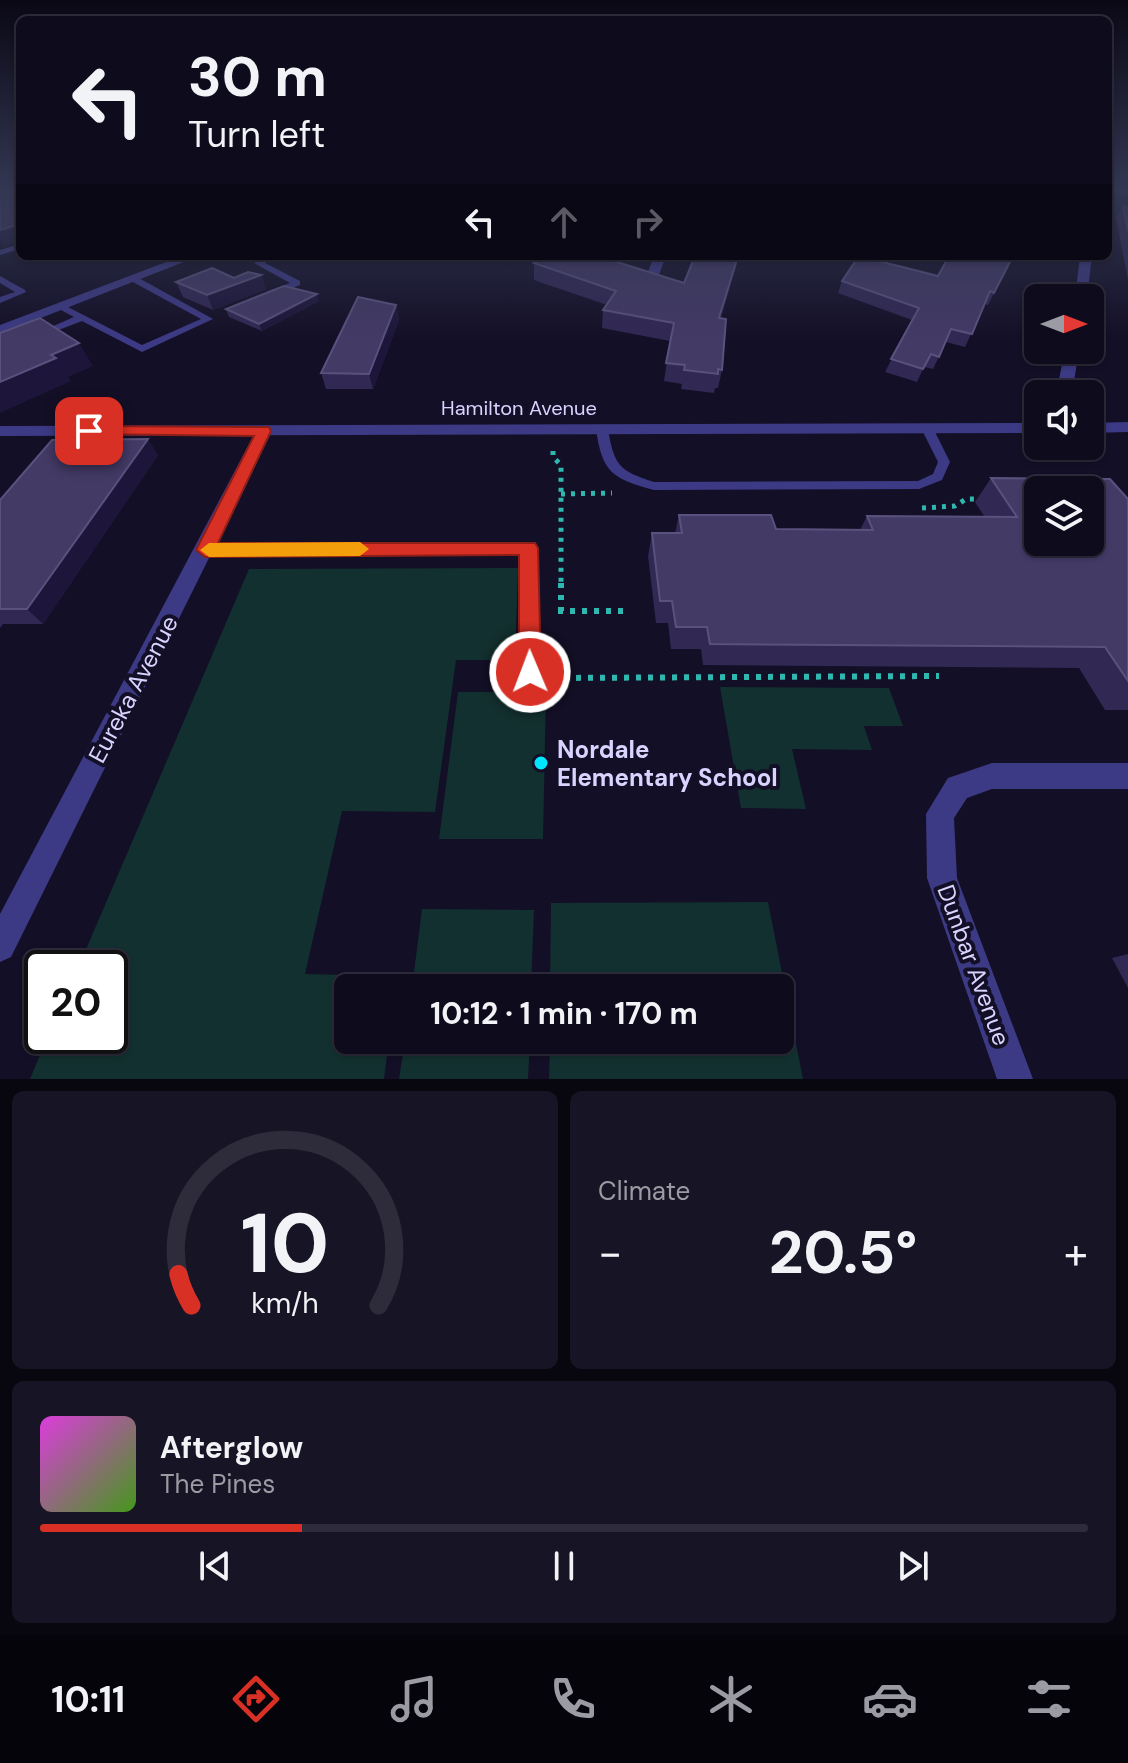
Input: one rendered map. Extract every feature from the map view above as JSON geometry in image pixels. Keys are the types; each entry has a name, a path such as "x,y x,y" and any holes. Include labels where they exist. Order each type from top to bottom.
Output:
{"street":[{"path":"0,330 183,260"},
{"path":"651,280 658,260"},
{"path":"1083,284 1086,260"},
{"path":"1104,428 1128,427"},
{"name":"Hamilton Avenue","path":"0,431 1024,428"},
{"name":"Eureka Avenue","path":"0,946 264,431"},
{"name":"Dunbar Avenue","path":"1015,1079 942,878 940,814 958,788 992,776 1128,776"}],"lane":[{"path":"252,260 297,283 252,301"},
{"path":"258,263 266,260"},
{"path":"0,279 22,292 0,300"},
{"path":"134,279 208,319"},
{"path":"62,307 142,349 223,313"},
{"path":"28,338 81,318"},
{"path":"602,429 606,461 623,477 654,486 919,485 938,477 944,462 927,428"},
{"path":"205,550 528,548 530,672"}],"path":[{"path":"552,429 553,457 561,465 561,611"},
{"path":"561,494 617,493"},
{"path":"529,611 629,611"},
{"path":"530,672 550,678 939,676"}],"green space":[{"path":"518,568 515,660 456,660 435,812 342,811 305,974 334,975 334,1054 387,1054 384,1079 30,1079 40,1054 128,1054 128,950 86,950 249,569"},
{"path":"720,687 889,688 903,726 864,726 872,750 792,749 806,809 741,808"},
{"path":"458,692 546,692 543,839 439,839"},
{"path":"768,902 782,974 550,974 551,903"},
{"path":"422,909 534,910 532,974 414,974"},
{"path":"794,1033 803,1079 549,1079 550,1054 794,1054"},
{"path":"403,1054 529,1054 528,1079 399,1079"}],"building":[{"path":"540,260 611,260 684,283 693,260 737,260 719,318 726,319 722,370 718,369 718,374 684,370 685,365 666,363 674,323 603,310 616,291 534,263"},
{"path":"856,260 875,260 938,276 947,260 1011,260 994,293 990,291 972,334 951,329 939,357 931,354 923,369 891,359 919,308 842,281"},
{"path":"212,268 234,278 248,272 261,275 207,295 176,282"},
{"path":"284,286 317,294 259,324 226,309"},
{"path":"358,297 396,305 369,374 321,373"},
{"path":"40,318 79,343 51,355 56,358 0,382 0,333"},
{"path":"148,439 27,609 0,609 0,500 52,440"},
{"path":"991,478 1024,478 1024,556 1104,556 1104,479 1110,479 1128,498 1128,681 1105,647 710,644 707,627 676,627 672,601 660,601 652,533 682,533 679,515 771,515 776,529 873,530 867,516 1017,517"}],"slow traffic":[{"path":"209,550 360,549"}],"place":[{"name":"Nordale Elementary School","path":"541,763"}],"route":[{"path":"89,431 264,431 205,550 528,548 530,672"}]}
